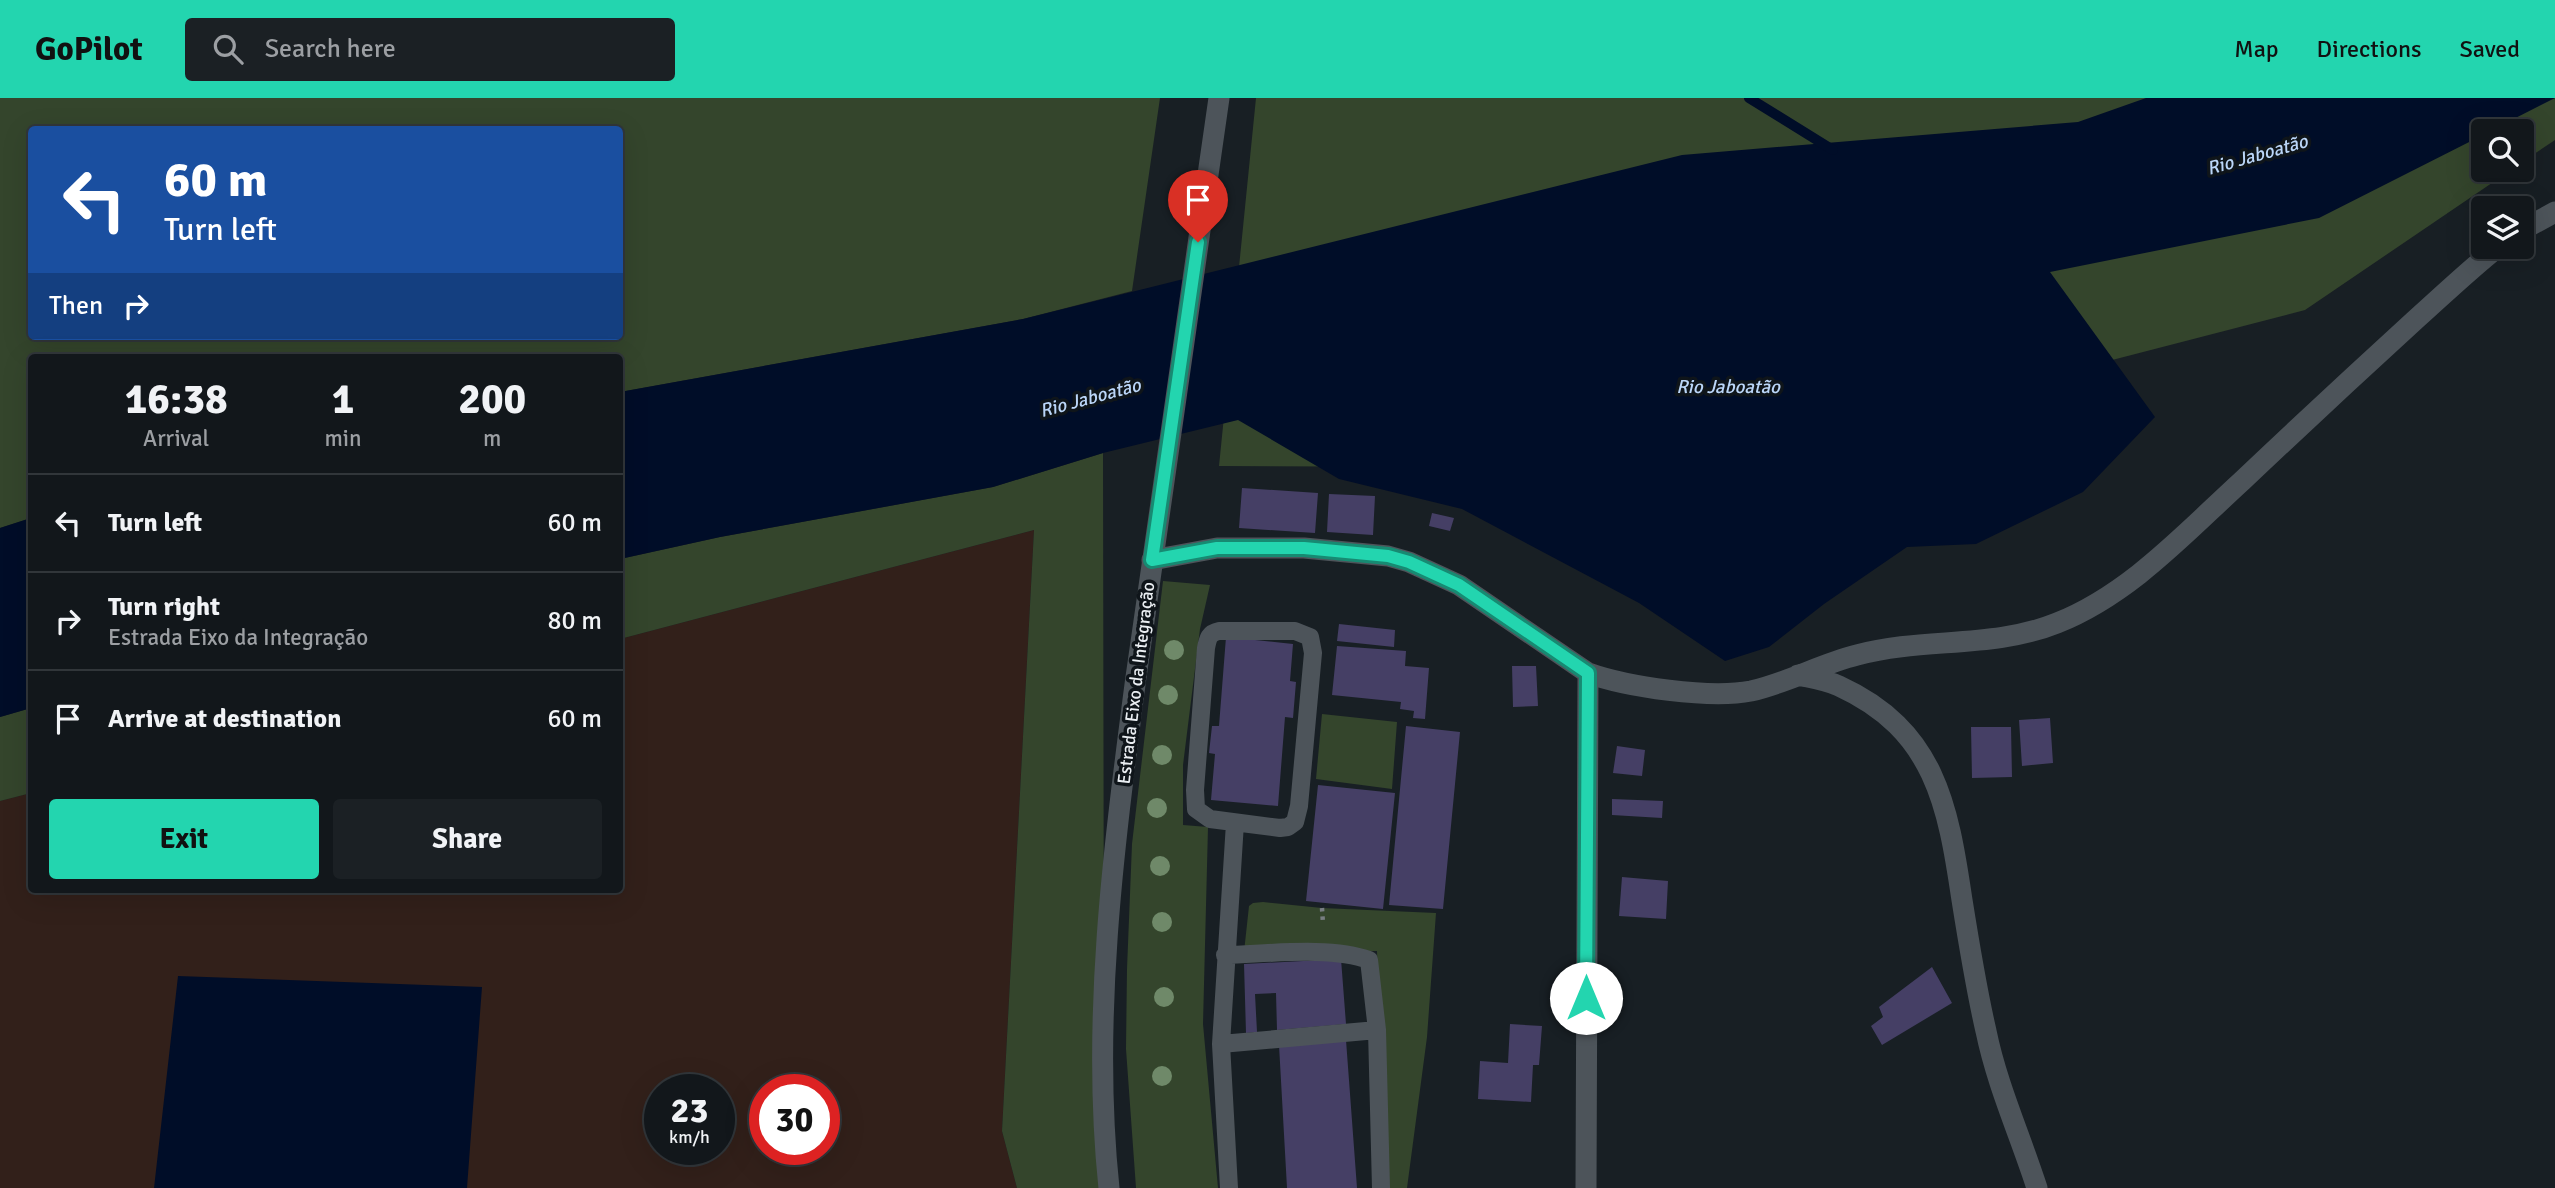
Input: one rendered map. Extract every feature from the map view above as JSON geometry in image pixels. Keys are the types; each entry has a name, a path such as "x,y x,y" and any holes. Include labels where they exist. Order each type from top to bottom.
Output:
{"street":[{"name":"Estrada Eixo da Integração","path":"1109,1188 1103,1126 1105,965 1121,797 1152,560 1220,98"},
{"path":"2534,223 2555,212"},
{"path":"1152,560 1217,548 1304,548 1388,556 1409,562 1459,585 1588,673 1640,686 1721,693 1750,691 1856,655 1892,647 1962,643 2014,636 2056,624 2103,601 2160,557 2350,379 2485,259"},
{"path":"1586,1188 1588,673"},
{"path":"1798,675 1837,685 1878,708 1917,747 1940,788 1953,837 1986,1034 2000,1084 2037,1188"}],"lane":[{"path":"1219,631 1304,633 1310,637 1314,653 1296,822 1280,828 1235,823 1202,815 1194,802 1208,638 1212,632 1219,631"},
{"path":"1230,1188 1221,1044 1235,823"},
{"path":"1225,955 1324,953 1352,955 1369,960 1377,1030 1381,1188"},
{"path":"1221,1044 1377,1030"}],"shaded area":[{"path":"1034,530 1002,1131 1017,1188 0,1188 0,801 28,794 28,893 623,893 623,638"}],"green space":[{"path":"0,98 1160,98 1132,291 1023,319 623,391 623,354 28,354 28,519 0,528"},
{"path":"1256,98 2555,98 2555,140 2534,154 2534,119 2471,119 2471,182 2493,182 2305,310 1696,468 1219,466"},
{"path":"1103,453 1104,1052 1109,1188 1017,1188 1002,1131 1034,530 623,638 623,558 720,537 993,487"},
{"path":"1163,581 1210,585 1200,629 1183,765 1183,825 1208,827 1203,1024 1218,1188 1136,1188 1126,1049 1132,844"},
{"path":"28,709 28,794 0,801 0,717"},
{"path":"1322,714 1397,722 1392,789 1316,779"},
{"path":"1263,902 1322,908 1436,913 1427,1037 1407,1188 1384,1188 1377,951 1244,952 1249,906"}],"water":[{"name":"Rio Jaboatão","path":"2146,98 2555,98 2514,119 2471,119 2471,141 2319,218 2050,272 2155,417 2083,492 1976,544 1907,547 1824,604 1769,647 1725,661 1639,603 1462,509 1339,479 1238,420 1103,453 993,487 720,537 623,558 623,391 1023,319 1682,155 2078,122"},
{"path":"28,519 28,709 0,717 0,528"},
{"path":"178,976 482,987 467,1188 154,1188"}],"building":[{"path":"1242,488 1318,493 1315,533 1239,528"},
{"path":"1329,494 1375,496 1373,535 1327,532"},
{"path":"1432,513 1454,518 1450,531 1429,526"},
{"path":"1339,624 1395,630 1394,647 1337,641"},
{"path":"1226,637 1293,644 1290,681 1296,682 1293,718 1285,717 1278,806 1211,800 1215,754 1209,753 1212,726 1219,726"},
{"path":"1337,646 1406,651 1405,666 1429,668 1425,719 1413,718 1414,711 1400,709 1401,702 1332,695"},
{"path":"1512,666 1536,666 1538,706 1513,707"},
{"path":"2050,718 2053,763 2022,766 2019,720"},
{"path":"1406,726 1460,732 1443,909 1389,905"},
{"path":"1971,727 2011,727 2012,777 1972,778"},
{"path":"1617,746 1645,750 1642,776 1613,773"},
{"path":"1318,785 1395,793 1383,909 1306,901"},
{"path":"1612,799 1663,801 1662,818 1612,815"},
{"path":"1622,877 1668,881 1666,919 1619,916"},
{"path":"1341,959 1346,1024 1277,1030 1276,993 1255,994 1257,1032 1246,1033 1244,964"},
{"path":"1932,967 1952,1003 1882,1045 1871,1026 1883,1017 1879,1007"},
{"path":"1510,1024 1542,1026 1539,1065 1533,1065 1531,1102 1478,1099 1480,1061 1508,1063"},
{"path":"1346,1040 1357,1188 1287,1188 1279,1045"}],"waterway":[{"path":"1749,98 1833,150"}],"route":[{"path":"1198,242 1152,560 1217,548 1304,548 1388,556 1434,572 1459,585 1588,673 1586,998"}]}
